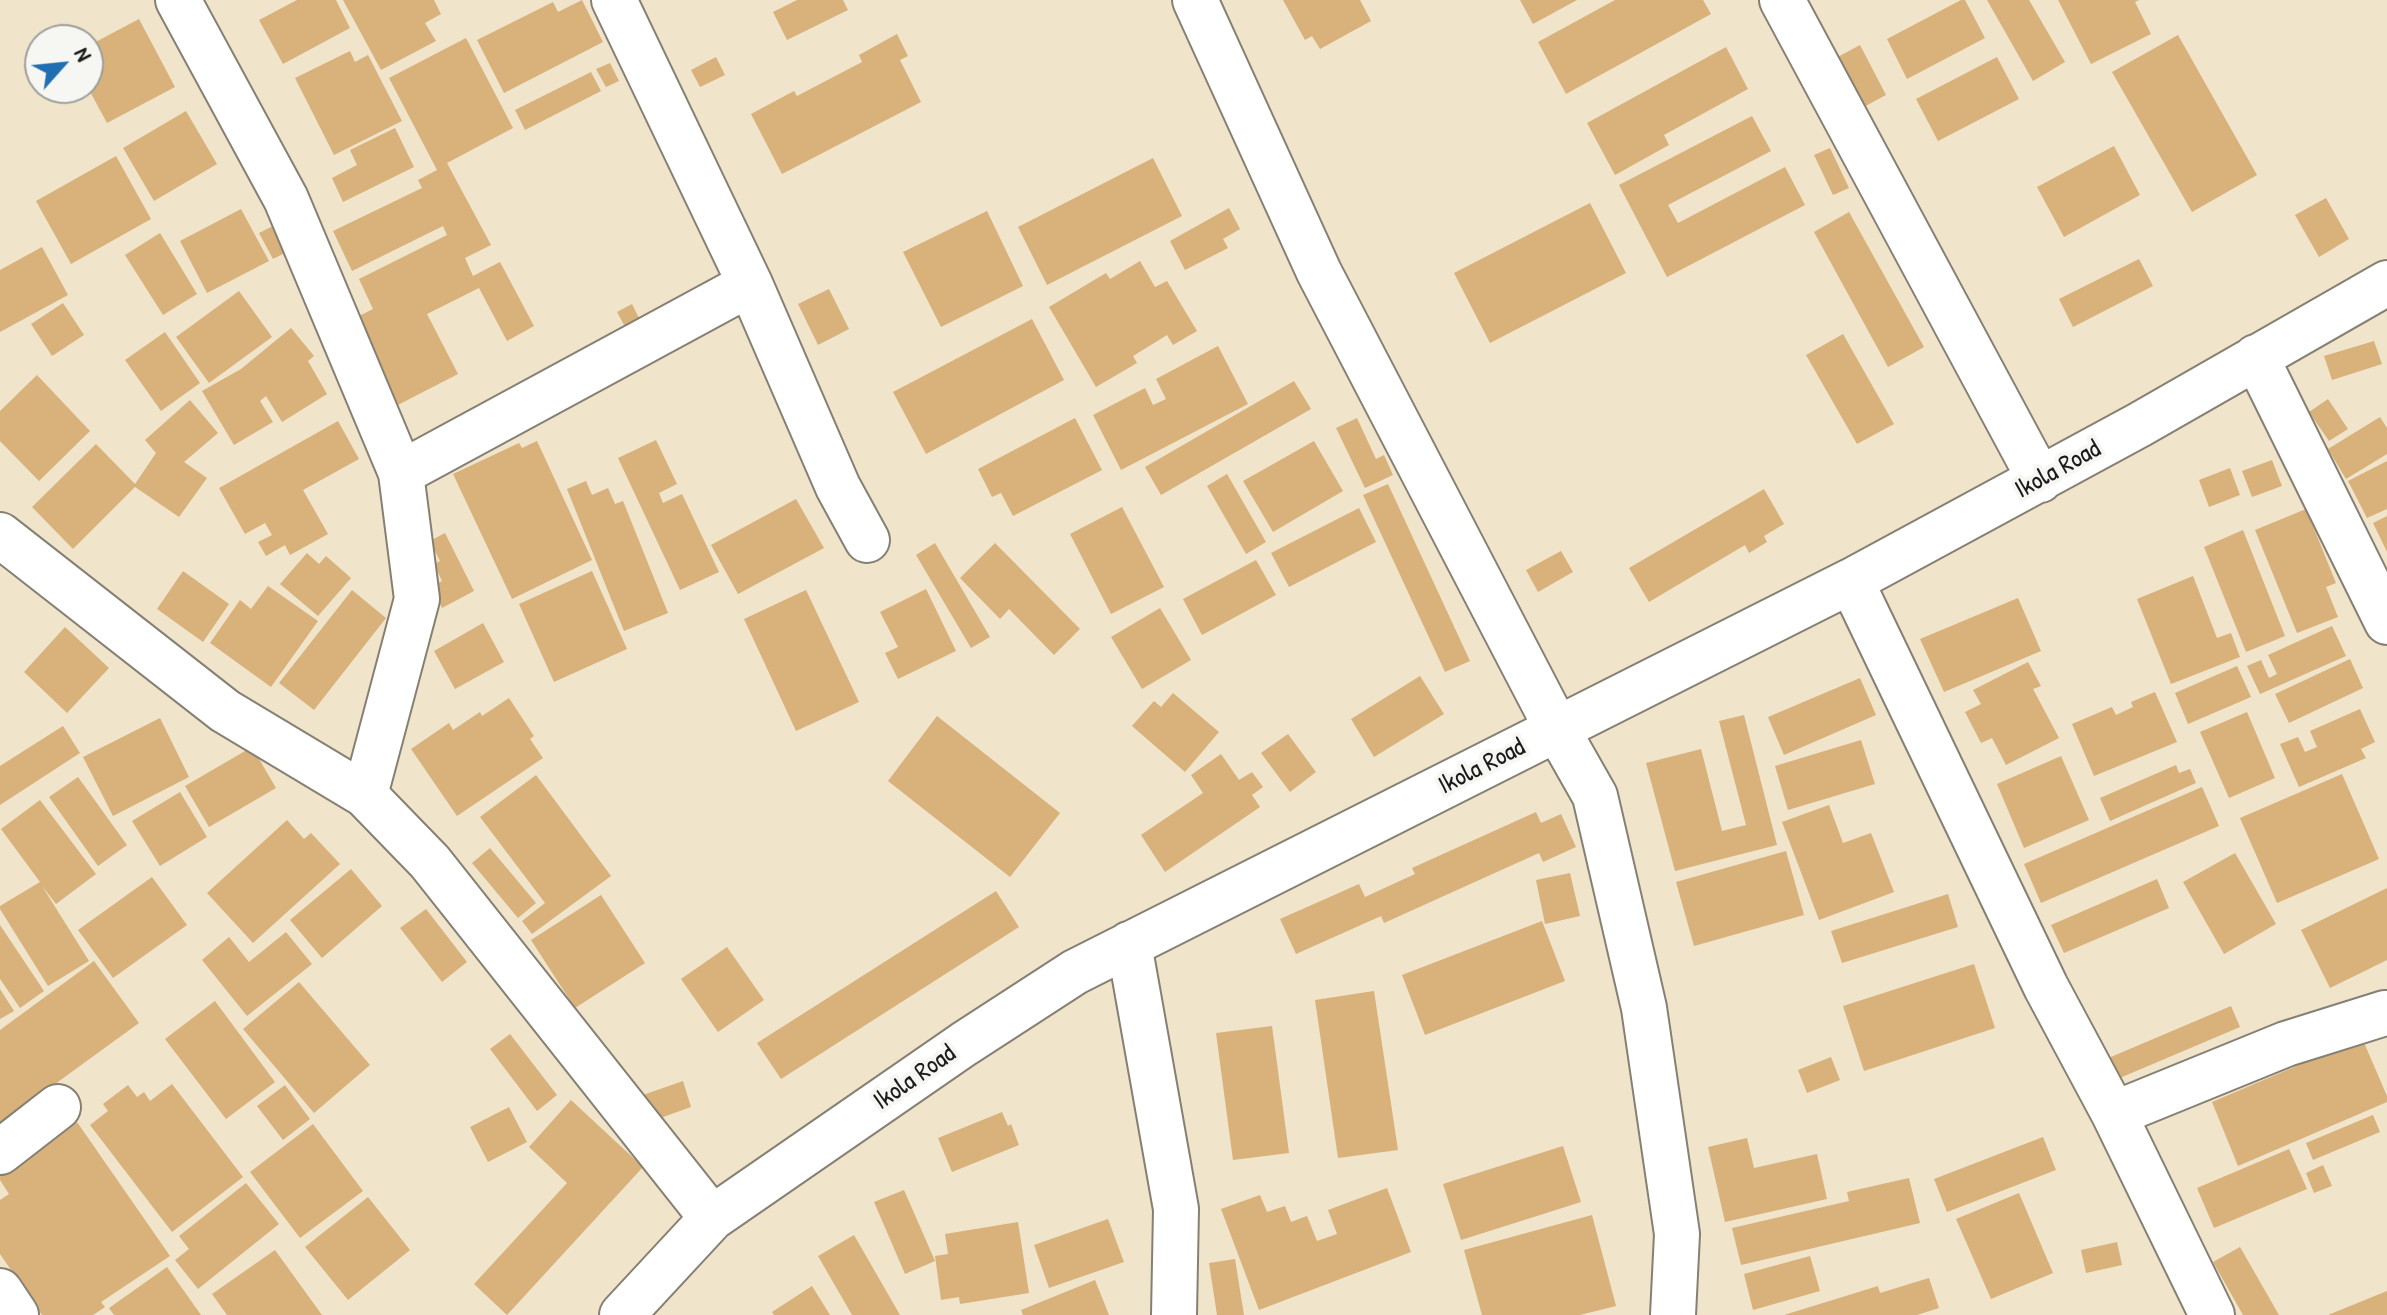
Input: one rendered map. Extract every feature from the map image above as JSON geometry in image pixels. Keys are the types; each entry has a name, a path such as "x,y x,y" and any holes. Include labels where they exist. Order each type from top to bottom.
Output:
{"street":[{"path":"178,0 286,199 401,473 417,599 365,795"},
{"path":"614,0 750,284 838,487 867,540"},
{"path":"1195,0 1319,272 1595,796 1644,1008 1677,1234 1673,1315"},
{"path":"1782,0 2040,480"},
{"name":"Ikola Road","path":"622,1315 712,1218 1062,980 1851,581 2040,480 2387,283"},
{"path":"401,473 750,284"},
{"path":"2256,357 2387,622"},
{"path":"0,535 225,711 365,795 430,862 712,1218"},
{"path":"1851,581 2046,987 2114,1114 2212,1315"},
{"path":"1129,944 1176,1209 1174,1315"},
{"path":"2114,1114 2286,1044 2385,1013"},
{"path":"0,1152 58,1107"},
{"path":"0,1291 16,1315"}],"building":[{"path":"297,0 336,0 350,28 283,64 259,20"},
{"path":"343,0 434,0 441,14 425,23 436,41 381,70"},
{"path":"582,0 603,42 504,93 477,40 553,2 558,12"},
{"path":"797,0 843,0 848,10 787,40 773,12"},
{"path":"1283,0 1360,0 1371,21 1320,49 1312,36 1305,40"},
{"path":"1520,0 1577,0 1533,24"},
{"path":"1615,0 1703,0 1711,14 1566,94 1538,42"},
{"path":"1965,0 1985,38 1907,79 1887,39"},
{"path":"1987,0 2029,0 2065,62 2033,81"},
{"path":"2058,0 2139,0 2135,2 2151,34 2091,64"},
{"path":"139,19 175,87 107,123 97,104 104,104 104,38"},
{"path":"897,34 908,56 900,60 921,102 782,174 751,114 794,91 797,96 862,62 859,55"},
{"path":"2178,35 2257,175 2192,212 2112,72"},
{"path":"466,38 513,128 447,163 491,245 465,258 473,276 500,262 534,326 507,341 479,288 427,314 458,374 392,408 347,322 373,309 359,279 447,235 443,226 352,271 333,231 422,188 418,180 437,170 389,78"},
{"path":"1860,45 1886,95 1860,109 1834,59"},
{"path":"1726,47 1748,89 1664,135 1669,145 1615,175 1587,123"},
{"path":"350,51 355,62 368,55 402,121 334,155 295,78"},
{"path":"716,57 725,75 700,87 691,70"},
{"path":"1997,57 2019,99 1938,141 1916,99"},
{"path":"610,63 619,81 606,87 596,69"},
{"path":"591,72 601,91 525,130 515,110"},
{"path":"186,111 217,164 154,201 123,148"},
{"path":"1752,116 1771,151 1668,205 1678,223 1785,167 1805,205 1667,277 1619,185"},
{"path":"395,128 414,167 343,202 332,178 357,165 350,150"},
{"path":"2114,146 2140,195 2064,237 2037,187"},
{"path":"1830,148 1849,188 1833,195 1814,155"},
{"path":"116,156 151,219 71,264 36,201"},
{"path":"1153,158 1182,216 1047,285 1018,227"},
{"path":"2326,198 2349,239 2319,257 2295,215"},
{"path":"1590,203 1626,273 1490,343 1454,273"},
{"path":"1229,208 1240,229 1223,239 1228,248 1185,270 1170,241"},
{"path":"241,209 269,261 207,293 180,241"},
{"path":"987,211 1023,286 941,327 903,252"},
{"path":"1849,212 1924,347 1888,367 1814,232"},
{"path":"285,220 298,246 273,259 259,233"},
{"path":"160,233 197,294 163,315 125,255"},
{"path":"42,247 68,295 0,332 0,270"},
{"path":"2139,259 2153,286 2073,327 2059,299"},
{"path":"1140,261 1155,287 1167,281 1197,331 1173,345 1167,335 1133,356 1137,363 1096,387 1049,307 1106,273 1110,279"},
{"path":"829,289 849,329 818,345 798,304"},
{"path":"239,291 272,337 209,383 176,337"},
{"path":"63,303 84,335 52,356 31,324"},
{"path":"632,304 643,326 629,334 617,312"},
{"path":"1032,319 1064,380 926,454 893,392"},
{"path":"291,328 314,356 308,361 327,394 282,422 266,396 260,401 273,422 234,445 202,391 241,369"},
{"path":"165,332 200,383 161,411 125,360"},
{"path":"1843,334 1894,424 1857,444 1806,355"},
{"path":"2374,341 2382,364 2332,380 2324,356"},
{"path":"1218,346 1248,404 1121,470 1093,415 1145,388 1153,405 1166,399 1156,379"},
{"path":"37,375 90,431 39,481 0,441 0,411"},
{"path":"1294,381 1311,409 1161,495 1145,467"},
{"path":"2328,399 2348,429 2329,441 2309,412"},
{"path":"190,400 218,433 184,462 207,478 179,517 135,487 73,549 32,507 96,444 135,484 156,453 145,440"},
{"path":"2380,417 2387,428 2387,454 2346,479 2328,449"},
{"path":"1075,418 1102,470 1013,516 1001,493 992,497 978,469"},
{"path":"1357,418 1376,459 1384,455 1393,475 1365,488 1336,428"},
{"path":"338,421 359,459 303,490 328,534 290,555 285,545 266,556 258,542 272,535 265,523 245,534 219,488"},
{"path":"656,440 677,484 659,493 663,503 682,494 719,572 680,590 618,458"},
{"path":"537,441 592,560 512,599 453,474 519,443 522,448"},
{"path":"1314,441 1343,491 1273,532 1243,481"},
{"path":"2272,460 2282,486 2252,497 2242,471"},
{"path":"2387,461 2387,509 2367,518 2348,481"},
{"path":"2230,468 2240,495 2209,507 2199,480"},
{"path":"1227,474 1266,542 1246,554 1207,486"},
{"path":"586,481 592,495 608,488 615,504 623,501 668,613 624,631 567,489"},
{"path":"1388,484 1470,661 1445,672 1363,495"},
{"path":"1764,489 1784,524 1764,536 1767,542 1749,553 1745,545 1649,602 1629,568"},
{"path":"796,499 824,548 738,594 711,545"},
{"path":"1122,507 1164,587 1111,614 1070,534"},
{"path":"1359,508 1376,542 1289,587 1271,553"},
{"path":"2306,509 2336,583 2326,587 2338,617 2297,633 2255,530"},
{"path":"2387,516 2387,552 2373,523"},
{"path":"2243,530 2285,636 2246,652 2204,547"},
{"path":"445,533 474,591 442,608 432,586 442,581 434,564 440,561 430,541"},
{"path":"935,543 990,637 971,648 916,555"},
{"path":"995,543 1080,629 1054,655 1009,609 1000,619 960,578"},
{"path":"1561,551 1573,572 1538,592 1526,570"},
{"path":"307,553 319,564 326,556 351,578 318,616 280,584"},
{"path":"1256,560 1276,595 1202,635 1183,599"},
{"path":"183,571 229,604 203,642 157,609"},
{"path":"592,571 627,649 554,682 519,604"},
{"path":"2193,576 2217,638 2231,633 2240,657 2171,684 2137,599"},
{"path":"268,586 318,621 271,687 210,643 240,600 251,609"},
{"path":"926,589 956,651 898,679 885,653 898,647 880,612"},
{"path":"352,590 386,618 314,710 279,683"},
{"path":"806,590 859,702 796,731 744,619"},
{"path":"2018,598 2041,651 1944,692 1920,639"},
{"path":"1160,608 1191,660 1142,689 1111,637"},
{"path":"483,623 504,662 455,689 434,651"},
{"path":"2332,626 2346,656 2260,694 2247,666 2261,660 2269,678 2277,674 2268,655"},
{"path":"65,627 109,668 67,713 24,672"},
{"path":"2350,659 2363,688 2289,723 2275,694"},
{"path":"2028,662 2041,686 2033,689 2059,738 2006,765 1992,738 1981,743 1965,712 1981,704 1973,690"},
{"path":"2237,666 2251,697 2188,724 2175,693"},
{"path":"1420,676 1444,714 1374,757 1351,719"},
{"path":"1860,678 1876,715 1784,755 1768,717"},
{"path":"2155,692 2177,742 2094,776 2072,724 2112,707 2116,715 2133,707 2131,702"},
{"path":"1173,693 1219,732 1185,772 1132,726 1154,701 1161,707"},
{"path":"509,698 534,736 530,739 543,758 457,816 411,749 449,723 453,730"},
{"path":"2360,709 2375,742 2361,749 2366,758 2299,787 2280,744 2298,737 2305,752 2317,747 2310,731"},
{"path":"2247,712 2275,778 2229,798 2200,732"},
{"path":"1744,715 1777,845 1675,871 1646,763 1701,749 1722,831 1746,825 1719,721"},
{"path":"937,716 1060,813 1010,877 888,781"},
{"path":"160,718 189,777 113,816 83,757"},
{"path":"63,726 80,753 0,805 0,766"},
{"path":"1288,734 1316,772 1290,792 1261,753"},
{"path":"1861,740 1875,784 1788,810 1775,766"},
{"path":"252,747 276,788 209,827 185,786"},
{"path":"1221,754 1239,780 1252,772 1263,787 1252,795 1260,807 1165,872 1141,835 1203,793 1191,775"},
{"path":"2061,756 2089,820 2024,848 1997,784"},
{"path":"2176,765 2179,773 2190,769 2196,783 2110,821 2100,798"},
{"path":"2342,774 2379,859 2277,903 2240,818"},
{"path":"536,775 611,876 532,934 522,921 545,903 480,817"},
{"path":"78,777 127,845 98,866 49,797"},
{"path":"2202,787 2219,826 2041,903 2024,864"},
{"path":"180,792 207,837 160,866 132,821"},
{"path":"40,800 96,874 56,904 42,886 89,961 48,986 0,909 0,906 40,882 1,829"},
{"path":"1829,805 1843,843 1871,833 1894,892 1819,920 1782,822"},
{"path":"1536,812 1541,823 1561,814 1576,847 1543,862 1539,853 1384,923 1381,916 1296,954 1280,919 1359,884 1365,897 1415,874 1412,868"},
{"path":"287,820 304,839 311,833 340,864 253,943 207,893"},
{"path":"490,848 536,903 518,918 472,863"},
{"path":"1786,851 1804,915 1694,946 1676,882"},
{"path":"2235,853 2276,924 2224,954 2183,882"},
{"path":"351,869 382,906 322,958 290,920"},
{"path":"1570,873 1580,916 1545,924 1536,880"},
{"path":"152,877 187,925 113,978 78,930"},
{"path":"2157,879 2169,908 2064,953 2051,925"},
{"path":"2387,888 2387,960 2330,988 2301,930"},
{"path":"996,891 1019,927 781,1079 757,1043"},
{"path":"1948,894 1958,927 1842,963 1831,931"},
{"path":"601,895 645,963 575,1008 531,940"},
{"path":"426,909 467,962 442,982 400,928"},
{"path":"1542,921 1565,981 1425,1035 1402,975"},
{"path":"0,925 44,991 20,1008 0,979"},
{"path":"286,932 312,964 247,1016 202,960 229,937 249,962"},
{"path":"727,947 764,1000 718,1032 681,979"},
{"path":"94,961 139,1023 0,1124 0,1030"},
{"path":"1974,964 1995,1028 1864,1071 1843,1006"},
{"path":"299,982 370,1065 314,1113 243,1029"},
{"path":"0,989 14,1011 0,1019"},
{"path":"1374,991 1398,1150 1338,1158 1315,1000"},
{"path":"215,1001 275,1082 226,1119 165,1039"},
{"path":"2231,1006 2240,1027 2108,1083 2099,1062"},
{"path":"1272,1026 1289,1153 1233,1160 1216,1033"},
{"path":"510,1034 557,1095 537,1111 490,1049"},
{"path":"2362,1038 2387,1102 2238,1166 2212,1102"},
{"path":"1831,1057 1840,1080 1807,1093 1798,1070"},
{"path":"683,1081 691,1107 652,1121 643,1095"},
{"path":"172,1084 243,1177 172,1232 90,1125 108,1111 103,1104 128,1085 137,1097 144,1092 150,1101"},
{"path":"285,1085 310,1119 283,1140 257,1106"},
{"path":"571,1100 643,1167 507,1315 474,1284 567,1183 529,1147"},
{"path":"509,1107 527,1142 488,1162 470,1127"},
{"path":"1002,1112 1008,1126 1011,1124 1019,1145 952,1172 938,1138"},
{"path":"2373,1115 2380,1132 2313,1160 2306,1143"},
{"path":"77,1122 170,1256 101,1302 105,1307 93,1315 42,1315 0,1254 0,1200 9,1194 0,1175"},
{"path":"313,1124 363,1191 300,1238 250,1172"},
{"path":"2043,1137 2056,1170 1947,1212 1934,1179"},
{"path":"1747,1138 1754,1168 1817,1154 1827,1199 1725,1222 1708,1147"},
{"path":"1563,1146 1581,1202 1461,1240 1443,1184"},
{"path":"2289,1149 2307,1189 2214,1228 2197,1188"},
{"path":"2323,1165 2332,1186 2314,1193 2306,1173"},
{"path":"1909,1178 1920,1223 1741,1265 1732,1228 1849,1201 1847,1192"},
{"path":"246,1183 279,1224 198,1289 175,1260 189,1249 179,1236"},
{"path":"1387,1188 1411,1252 1259,1310 1221,1209 1260,1195 1267,1212 1285,1206 1291,1222 1307,1216 1317,1241 1337,1234 1328,1210"},
{"path":"904,1190 935,1261 905,1274 874,1202"},
{"path":"2019,1193 2053,1273 1991,1299 1956,1219"},
{"path":"368,1197 410,1250 348,1300 305,1247"},
{"path":"1592,1215 1616,1306 1580,1315 1482,1315 1464,1250"},
{"path":"1108,1219 1124,1262 1049,1288 1034,1245"},
{"path":"1018,1222 1029,1293 960,1304 959,1297 941,1300 935,1256 948,1254 945,1234"},
{"path":"854,1235 900,1315 852,1315 818,1256"},
{"path":"2117,1242 2122,1265 2086,1273 2081,1250"},
{"path":"2240,1247 2279,1315 2243,1315 2213,1262"},
{"path":"275,1250 322,1315 227,1315 212,1294"},
{"path":"1810,1256 1820,1291 1753,1310 1744,1274"},
{"path":"1235,1259 1244,1315 1217,1315 1209,1263"},
{"path":"167,1267 201,1315 114,1315 109,1308"},
{"path":"1929,1278 1939,1308 1917,1315 1784,1315 1878,1286 1880,1293"},
{"path":"1095,1280 1109,1315 1023,1315 1021,1310"},
{"path":"812,1286 830,1315 774,1315 772,1312"},
{"path":"2387,1291 2387,1315 2328,1315"}]}
